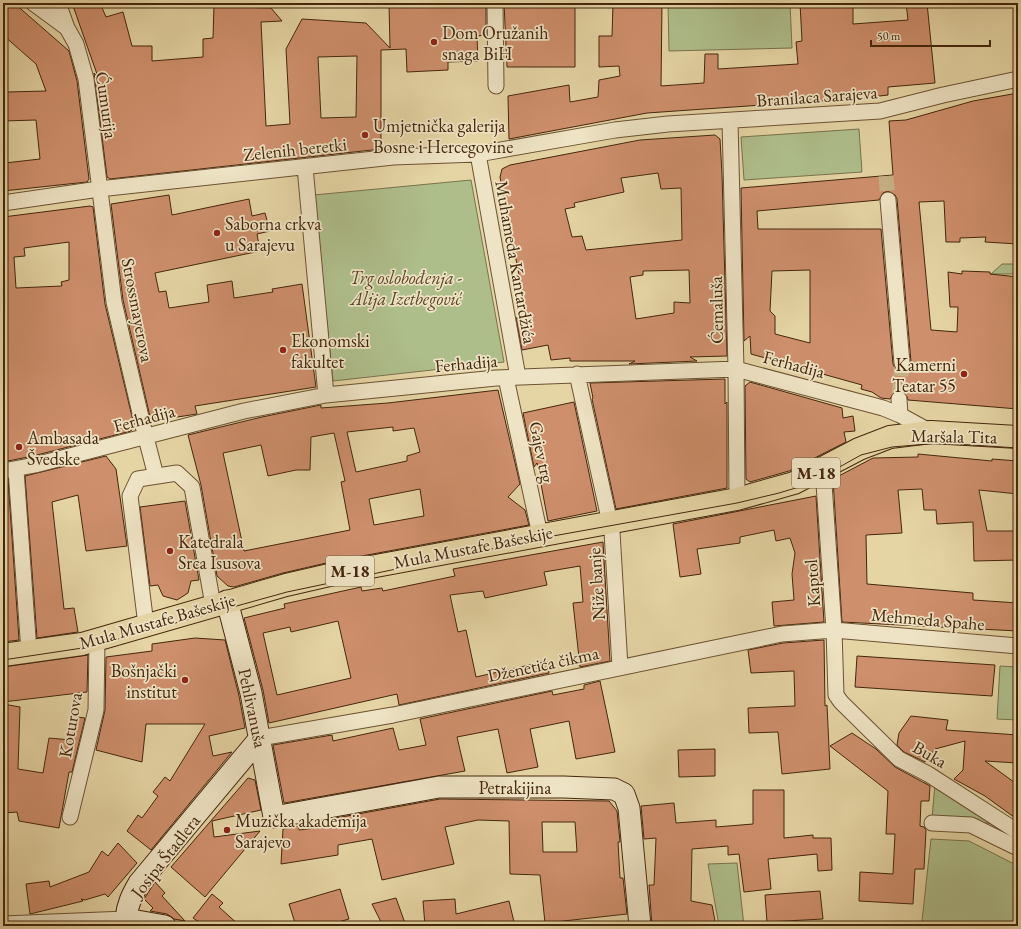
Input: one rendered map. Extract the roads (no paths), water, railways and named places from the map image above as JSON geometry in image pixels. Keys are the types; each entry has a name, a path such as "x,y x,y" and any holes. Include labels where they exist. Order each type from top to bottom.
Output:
{"main road":[{"name":"Maršala Tita","path":"890,437 931,432 1018,437"},
{"name":"Mula Mustafe Bašeskije","path":"3,655 82,644 220,603 338,573 737,498 794,483 859,449 890,437"}],"street":[{"name":"Ćumurija","path":"33,3 67,28"},
{"name":"Ćumurija","path":"58,3 67,28 76,44 86,78 99,189"},
{"path":"495,3 496,86"},
{"name":"Branilaca Sarajeva","path":"615,130 668,124 880,111 943,95 1018,79"},
{"name":"Ćemaluša","path":"730,121 736,369 737,498"},
{"name":"Zelenih beretki","path":"3,203 99,189 393,157 478,154 615,130"},
{"name":"Muhameda Kantardžića","path":"478,154 512,377"},
{"path":"305,167 326,395"},
{"name":"Strossmayerova","path":"99,189 114,302 145,436 156,476"},
{"path":"888,200 902,364"},
{"name":"Ferhadija","path":"9,471 244,412 326,395 512,377 577,374 736,369 883,408 900,415 931,432"},
{"name":"Niže banje","path":"577,374 610,522 620,667"},
{"name":"Gajev trg","path":"512,377 540,535"},
{"path":"899,399 900,415"},
{"name":"Kaptol","path":"823,469 834,630 836,695"},
{"path":"9,471 29,652"},
{"path":"146,625 130,496 138,478 177,473 192,488 220,603"},
{"name":"Pehlivanuša","path":"220,603 251,693 274,817"},
{"name":"Mehmeda Spahe","path":"834,630 1018,646"},
{"name":"Dženetića čikma","path":"260,738 385,716 755,639 782,634 834,630"},
{"name":"Koturova","path":"70,817 96,710 97,639"},
{"name":"Buka","path":"836,695 841,702 899,759 928,774 1018,832"},
{"name":"Josipa Štadlera","path":"3,924 126,919 131,896 140,883 260,738"},
{"name":"Petrakijina","path":"274,817 439,787 563,787 614,789 624,794 629,808 640,926"},
{"path":"932,823 971,825 1018,848"},
{"path":"126,919 165,926"}],"tunnel":[{"path":"886,176 888,200"},
{"path":"899,399 902,363"}],"tram line":[{"path":"3,660 89,647 287,592 553,536 737,503 779,493 809,484 861,455 892,447 940,443 1018,448"}],"place":[{"name":"Dom Oružanih snaga BiH","path":"434,42"},
{"name":"Umjetnička galerija Bosne i Hercegovine","path":"365,135"},
{"name":"Saborna crkva u Sarajevu","path":"217,233"},
{"name":"Ekonomski fakultet","path":"283,350"},
{"name":"Kamerni Teatar 55","path":"964,374"},
{"name":"Ambasada Švedske","path":"19,447"},
{"name":"Katedrala Srca Isusova","path":"170,551"},
{"name":"Bošnjački institut","path":"185,680"},
{"name":"Muzička akademija Sarajevo","path":"227,830"}],"park label":[{"name":"Trg oslobođenja - Alija Izetbegović","path":"406,287"}]}
